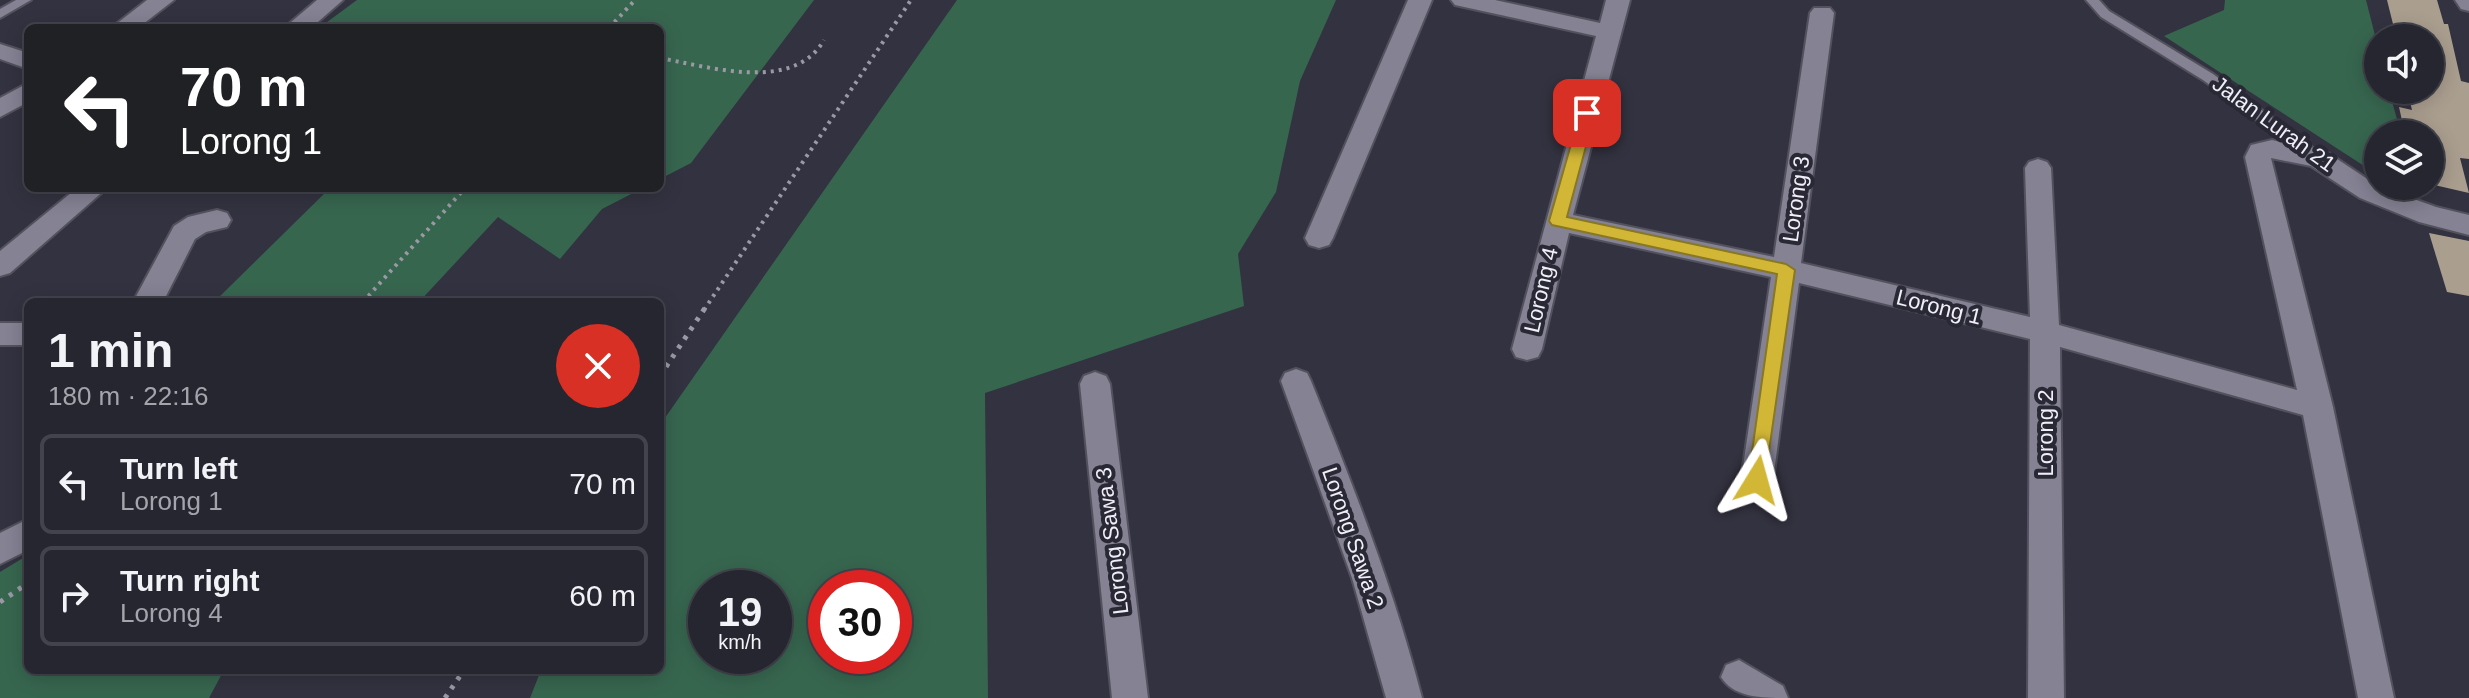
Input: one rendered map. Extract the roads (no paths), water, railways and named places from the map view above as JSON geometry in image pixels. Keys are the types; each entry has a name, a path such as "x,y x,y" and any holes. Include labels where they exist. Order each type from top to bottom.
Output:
{"street":[{"path":"129,24 162,0"},
{"path":"301,24 331,0"},
{"path":"1319,238 1420,0"},
{"path":"1463,0 1610,32"},
{"name":"Lorong 4","path":"1527,349 1618,0"},
{"name":"Lorong 3","path":"1757,480 1822,13"},
{"path":"0,51 24,60"},
{"path":"0,109 24,94"},
{"path":"2319,159 2262,149 2258,157 2317,407 2376,698"},
{"name":"Jalan Lurah 21","path":"2319,159 2370,192 2429,215 2469,225"},
{"name":"Lorong 2","path":"2038,168 2045,332 2046,698"},
{"path":"0,266 89,192"},
{"path":"150,298 184,233 198,224 217,220"},
{"name":"Lorong 1","path":"1558,221 1786,270 2045,332 2317,407"},
{"path":"0,334 24,334"},
{"name":"Lorong Sawa 2","path":"1296,381 1346,512 1404,698"},
{"name":"Lorong Sawa 3","path":"1095,384 1130,698"},
{"path":"0,550 24,535"},
{"path":"1739,677 1770,698"}],"lane":[{"path":"0,14 25,0"},
{"name":"Jalan Lurah 21","path":"2092,0 2105,14 2221,86 2319,159"}]}
